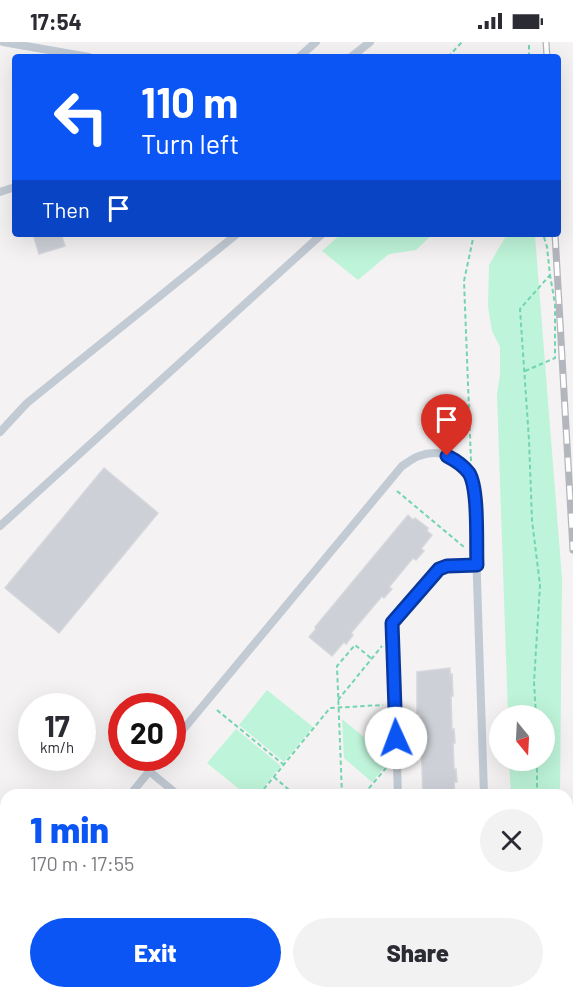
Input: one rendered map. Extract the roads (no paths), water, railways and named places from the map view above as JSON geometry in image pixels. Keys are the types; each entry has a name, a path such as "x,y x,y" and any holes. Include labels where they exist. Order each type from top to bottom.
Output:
{"lane":[{"path":"3,42 72,54"},
{"path":"302,54 316,42"},
{"path":"355,54 370,42"},
{"path":"0,432 27,403 233,237"},
{"path":"0,526 319,237"},
{"path":"186,726 402,466 418,456 434,453 453,459 469,473 474,487 484,789"},
{"path":"398,789 392,623 433,573 447,566 477,565"},
{"path":"135,789 149,771 171,789"}],"railway":[{"path":"546,42 547,54"},
{"path":"555,237 573,550"}]}
